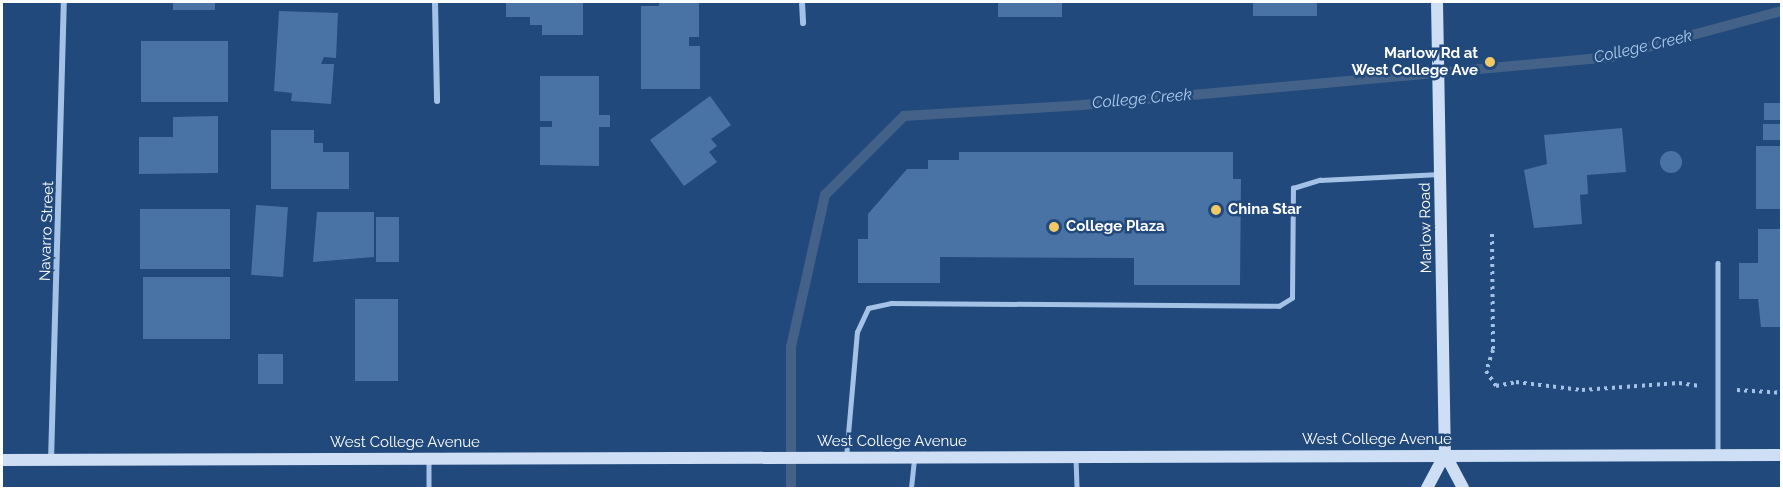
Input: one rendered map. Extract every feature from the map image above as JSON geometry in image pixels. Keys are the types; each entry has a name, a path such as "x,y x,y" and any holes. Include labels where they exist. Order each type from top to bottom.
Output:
{"main road":[{"name":"Marlow Road","path":"1437,2 1445,454"},
{"path":"1427,489 1445,454"},
{"path":"1445,454 1463,489"},
{"name":"West College Avenue","path":"2,460 1782,454"}],"street":[{"name":"Navarro Street","path":"51,461 64,2"},
{"path":"435,2 437,101"},
{"path":"802,2 803,23"}],"lane":[{"path":"846,457 858,332 868,308 891,303 1279,306 1292,298 1293,188 1320,180 1440,174"},
{"path":"1718,263 1718,454"},
{"path":"911,489 915,457"},
{"path":"429,458 429,489"},
{"path":"1076,458 1077,489"}],"path":[{"path":"1492,234 1493,350 1486,371 1496,386 1516,382 1582,390 1678,383 1782,393"}],"building":[{"path":"173,2 215,2 215,10 173,10"},
{"path":"506,2 583,2 583,35 542,35 542,25 530,25 530,17 506,17"},
{"path":"659,2 699,2 699,37 689,37 689,46 700,46 700,89 641,89 641,6 659,6"},
{"path":"998,2 1062,2 1062,17 998,17"},
{"path":"1253,2 1317,2 1317,16 1253,16"},
{"path":"279,11 338,13 336,58 324,57 321,64 334,64 331,104 291,101 292,93 274,91"},
{"path":"141,41 228,41 228,102 141,102"},
{"path":"540,76 599,76 599,115 610,115 610,127 599,127 599,166 540,165 540,127 552,127 552,121 540,121"},
{"path":"710,96 731,125 711,139 717,146 709,152 717,162 684,186 650,140"},
{"path":"1764,103 1782,103 1782,120 1764,120"},
{"path":"218,116 218,173 139,174 139,137 173,137 173,117"},
{"path":"1763,124 1782,124 1782,140 1763,140"},
{"path":"1622,128 1626,172 1587,175 1588,194 1580,195 1582,224 1534,228 1524,170 1547,164 1544,135"},
{"path":"271,130 314,130 314,143 323,143 323,152 349,152 349,189 271,189"},
{"path":"1756,146 1782,146 1782,209 1756,209"},
{"path":"1671,151 1679,154 1682,162 1679,170 1671,173 1663,170 1660,162 1663,154"},
{"name":"College Plaza","path":"959,152 1233,152 1233,179 1241,179 1240,285 1134,285 1134,258 940,257 940,283 858,283 858,239 868,239 868,214 907,169 928,169 928,160 959,160"},
{"path":"256,205 288,207 283,277 251,275"},
{"path":"140,209 230,209 230,269 140,269"},
{"path":"317,212 374,212 374,257 313,262"},
{"path":"376,217 399,217 399,262 376,262"},
{"path":"1758,229 1782,229 1782,327 1761,327 1758,299 1739,299 1739,263 1758,263"},
{"path":"143,277 230,277 230,339 143,339"},
{"path":"355,299 398,299 398,381 355,381"},
{"path":"258,354 283,354 283,384 258,384"}],"waterway":[{"name":"College Creek","path":"791,488 791,347 825,195 904,116 1082,105 1611,57 1782,11"}],"place":[{"name":"Marlow Rd at West College Ave","path":"1490,62"},
{"name":"China Star","path":"1216,210"},
{"name":"College Plaza","path":"1054,227"}]}
